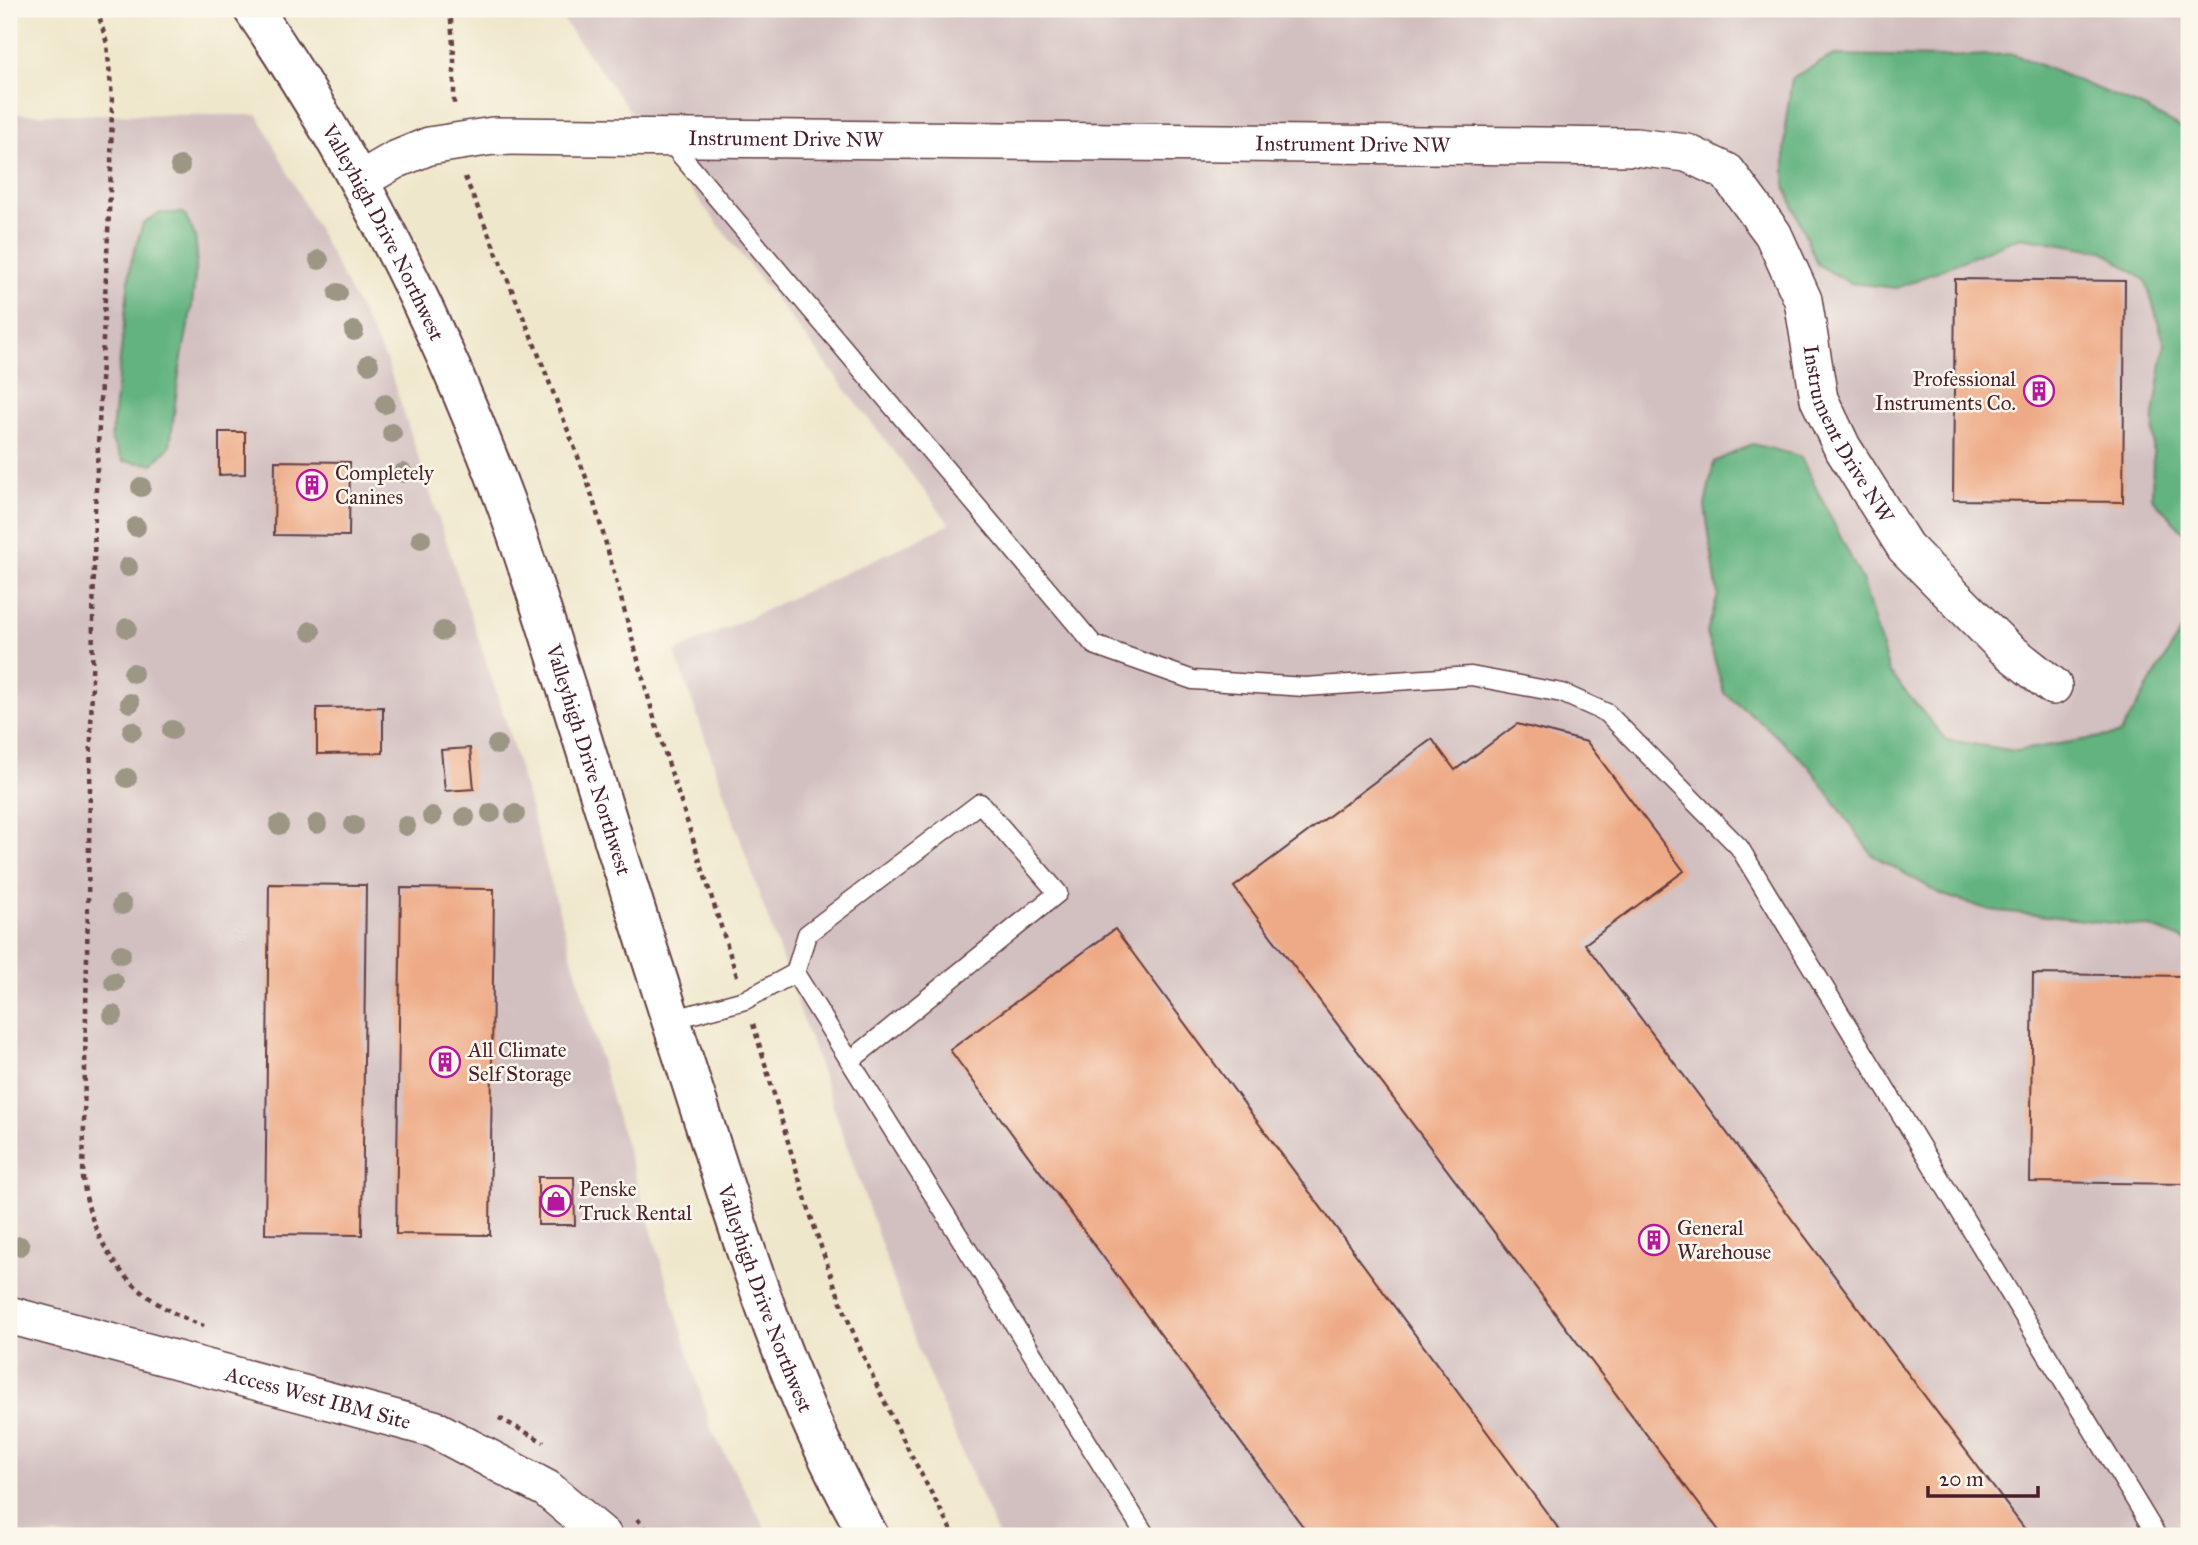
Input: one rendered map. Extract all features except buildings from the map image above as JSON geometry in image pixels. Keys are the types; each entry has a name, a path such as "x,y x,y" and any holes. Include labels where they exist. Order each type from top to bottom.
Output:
{"main road":[{"name":"Valleyhigh Drive Northwest","path":"254,9 315,104 359,181 438,340 502,494 520,542 671,1020 776,1337 829,1460 869,1536"}],"street":[{"name":"Instrument Drive NW","path":"359,181 396,160 429,146 493,136 526,135 667,139 1635,147 1687,153 1727,172 1773,234 1803,300 1819,400 1842,447 1905,547 2004,647 2053,686"},
{"name":"Access West IBM Site","path":"9,1315 434,1429 547,1489 603,1536"}],"lane":[{"path":"667,139 1094,645 1193,680 1306,687 1471,676 1562,693 1607,713 1739,847 2157,1536"},
{"path":"671,1020 745,1000 795,973 807,934 980,803 1058,892 850,1061"},
{"path":"795,973 1146,1536"}],"path":[{"path":"96,9 107,44 112,98 95,510 83,1178 86,1203 108,1252"},
{"path":"450,9 454,56 455,141 461,167 587,480 656,725 822,1248 851,1326 890,1414 955,1536"}],"shaded area":[{"path":"555,9 2189,9 2189,132 1785,127 1785,186 1817,264 1963,260 2020,237 2103,251 2146,281 2165,345 2154,424 2152,498 2185,533 2189,545 2189,618 2125,726 2189,734 2189,1536 998,1536 917,1347 675,652 950,524 630,111","holes":["1705,506 1863,582 1889,672 1916,704 1707,633 1718,595"]},
{"path":"9,114 258,115 387,362 506,722 612,1099 712,1431 770,1536 9,1536"}],"green space":[{"path":"2013,54 2144,108 2189,132 2189,545 2185,533 2152,498 2154,415 2165,345 2146,281 2103,251 2020,237 1897,288 1850,283 1817,264 1785,186 1785,127 1792,78 1834,55 1943,57"},
{"path":"160,213 184,213 195,236 197,255 170,446 153,464 123,461 111,440 131,262 143,224"},
{"path":"1752,444 1800,456 1863,582 1889,672 1946,740 2016,751 2120,734 2189,618 2189,942 2150,927 1990,910 1943,895 1872,855 1809,766 1724,693 1707,633 1718,595 1705,506 1714,462"}],"place":[{"name":"Professional Instruments Co.","path":"2039,391"},
{"name":"Completely Canines","path":"312,485"},
{"name":"All Climate Self Storage","path":"445,1062"},
{"name":"Penske Truck Rental","path":"556,1201"},
{"name":"General Warehouse","path":"1654,1240"}]}
